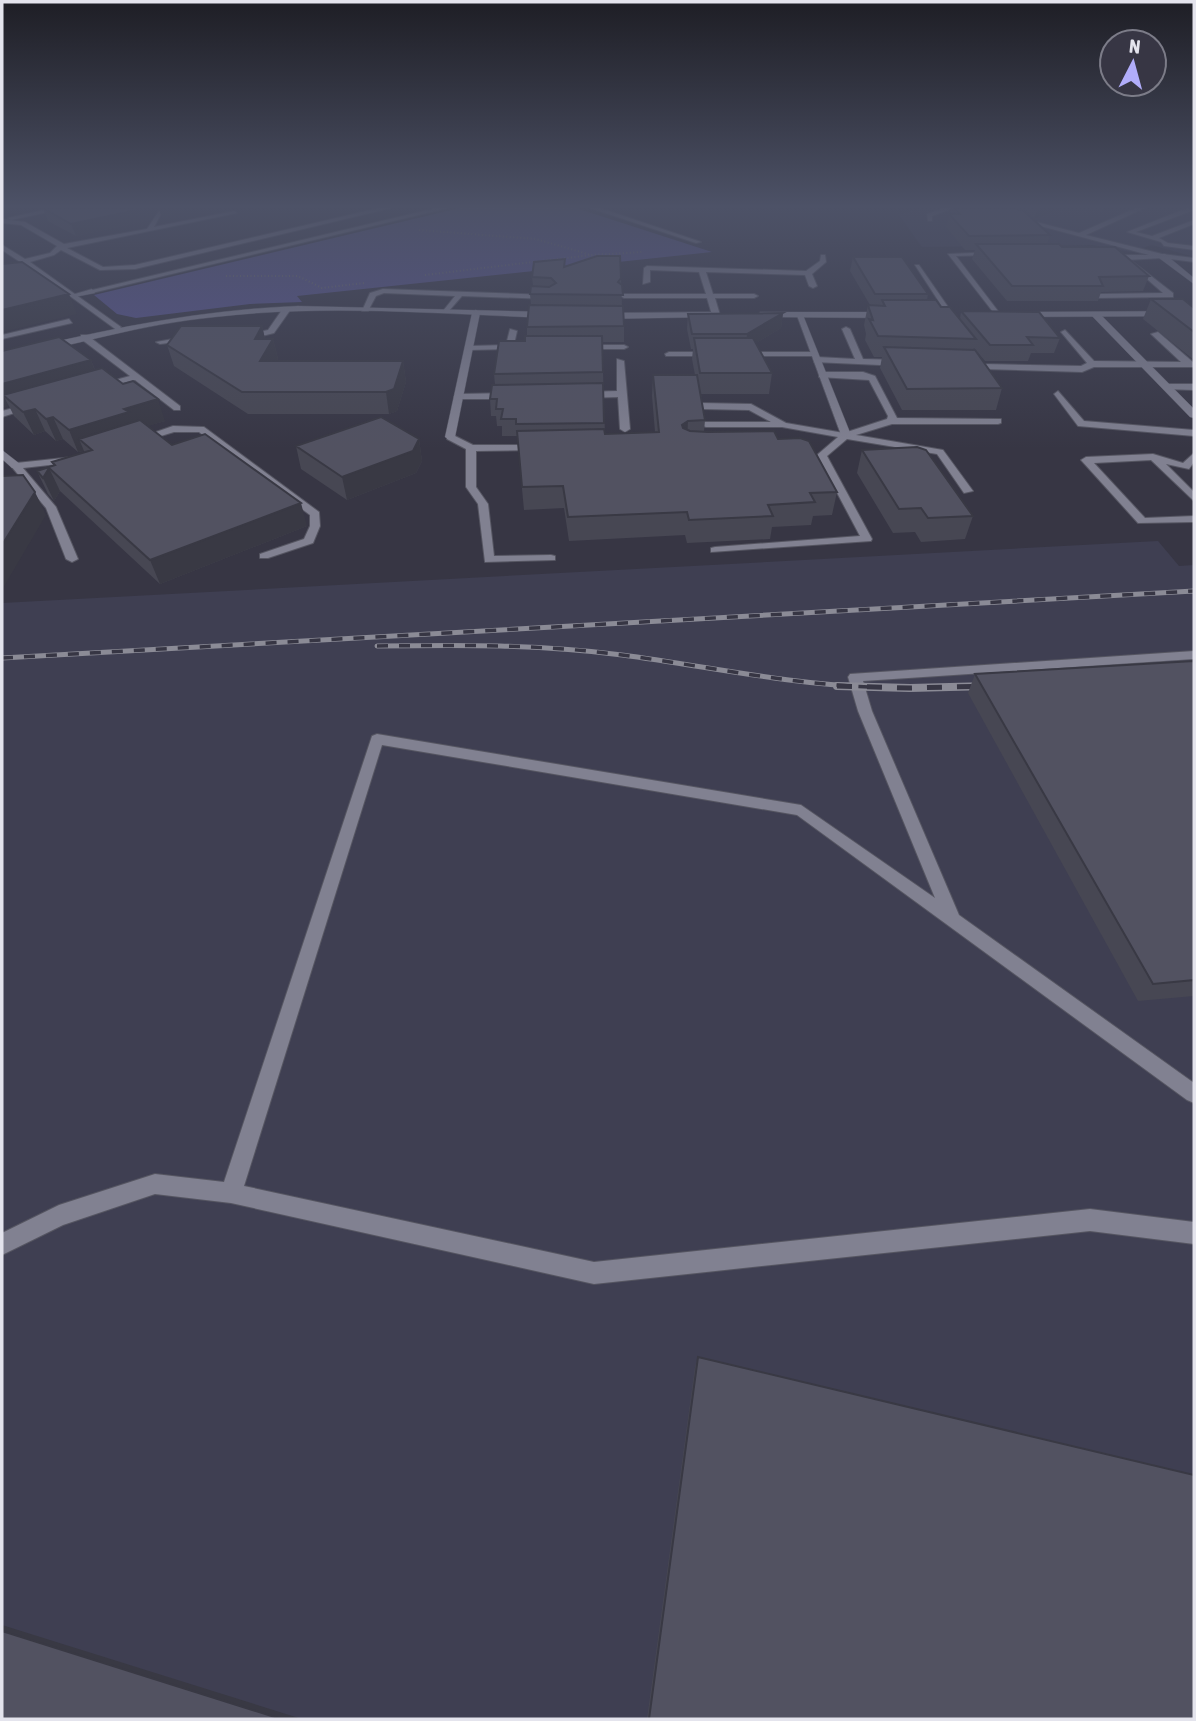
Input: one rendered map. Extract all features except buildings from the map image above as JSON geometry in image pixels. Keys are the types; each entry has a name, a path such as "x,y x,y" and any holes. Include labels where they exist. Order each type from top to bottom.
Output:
{"main road":[{"path":"75,295 92,291"},
{"path":"2,358 118,329 217,314 287,309 365,309 562,316"},
{"path":"450,437 476,313"},
{"path":"1096,314 1194,415"},
{"path":"986,315 1194,314"},
{"path":"590,316 730,315"},
{"path":"744,315 904,315"},
{"path":"799,315 846,435"},
{"path":"948,317 964,315"},
{"path":"2,454 16,466"}],"lane":[{"path":"65,288 118,329"},
{"path":"92,291 103,288"},
{"path":"708,288 716,316"},
{"path":"931,288 948,317"},
{"path":"977,288 997,315"},
{"path":"1098,296 1170,295 1162,288"},
{"path":"365,309 373,295 383,291 551,296"},
{"path":"447,311 460,294"},
{"path":"624,296 754,296"},
{"path":"232,336 270,335 287,309"},
{"path":"2,337 69,321"},
{"path":"35,329 49,346"},
{"path":"846,329 860,361"},
{"path":"510,347 513,331"},
{"path":"1065,332 1092,364"},
{"path":"1155,334 1192,365"},
{"path":"84,337 177,408"},
{"path":"160,342 197,338"},
{"path":"965,344 982,366"},
{"path":"469,348 521,347"},
{"path":"570,347 624,347"},
{"path":"669,354 722,354"},
{"path":"735,354 914,363"},
{"path":"620,361 625,429"},
{"path":"968,365 1082,369 1092,364 1192,365"},
{"path":"822,375 863,375 872,378 893,416 891,421"},
{"path":"87,390 135,377"},
{"path":"1167,387 1194,387"},
{"path":"568,395 622,394"},
{"path":"1058,394 1081,424 1194,433"},
{"path":"458,397 527,396"},
{"path":"2,414 39,404"},
{"path":"701,406 751,407 783,425"},
{"path":"715,550 867,539 816,453 846,435 891,421 998,421"},
{"path":"706,424 783,425 940,452 968,491"},
{"path":"121,445 173,429 201,429 315,514 315,526 309,541 264,556"},
{"path":"450,437 471,448 555,447"},
{"path":"471,448 471,487 484,504 489,560 551,558"},
{"path":"72,559 51,507 32,492 16,466 67,462 89,455"},
{"path":"1194,456 1185,467 1153,457 1086,460 1142,522 1194,519"},
{"path":"1153,457 1194,498"},
{"path":"952,919 865,711 856,677 1194,655"},
{"path":"231,1193 377,739 801,810 1194,1094"},
{"path":"2,1244 59,1216 155,1184 231,1193 594,1273 1090,1220 1194,1233"}],"shaded area":[{"path":"122,288 369,288 297,296 302,302 250,304 136,318 117,314 94,295"},
{"path":"1158,541 1179,566 1194,565 1194,1719 2,1719 2,603"}],"railway":[{"path":"2,658 1194,591"},
{"path":"377,646 561,649 622,655 808,682 869,687"},
{"path":"837,686 869,687"},
{"path":"869,687 990,686 958,687"}]}
